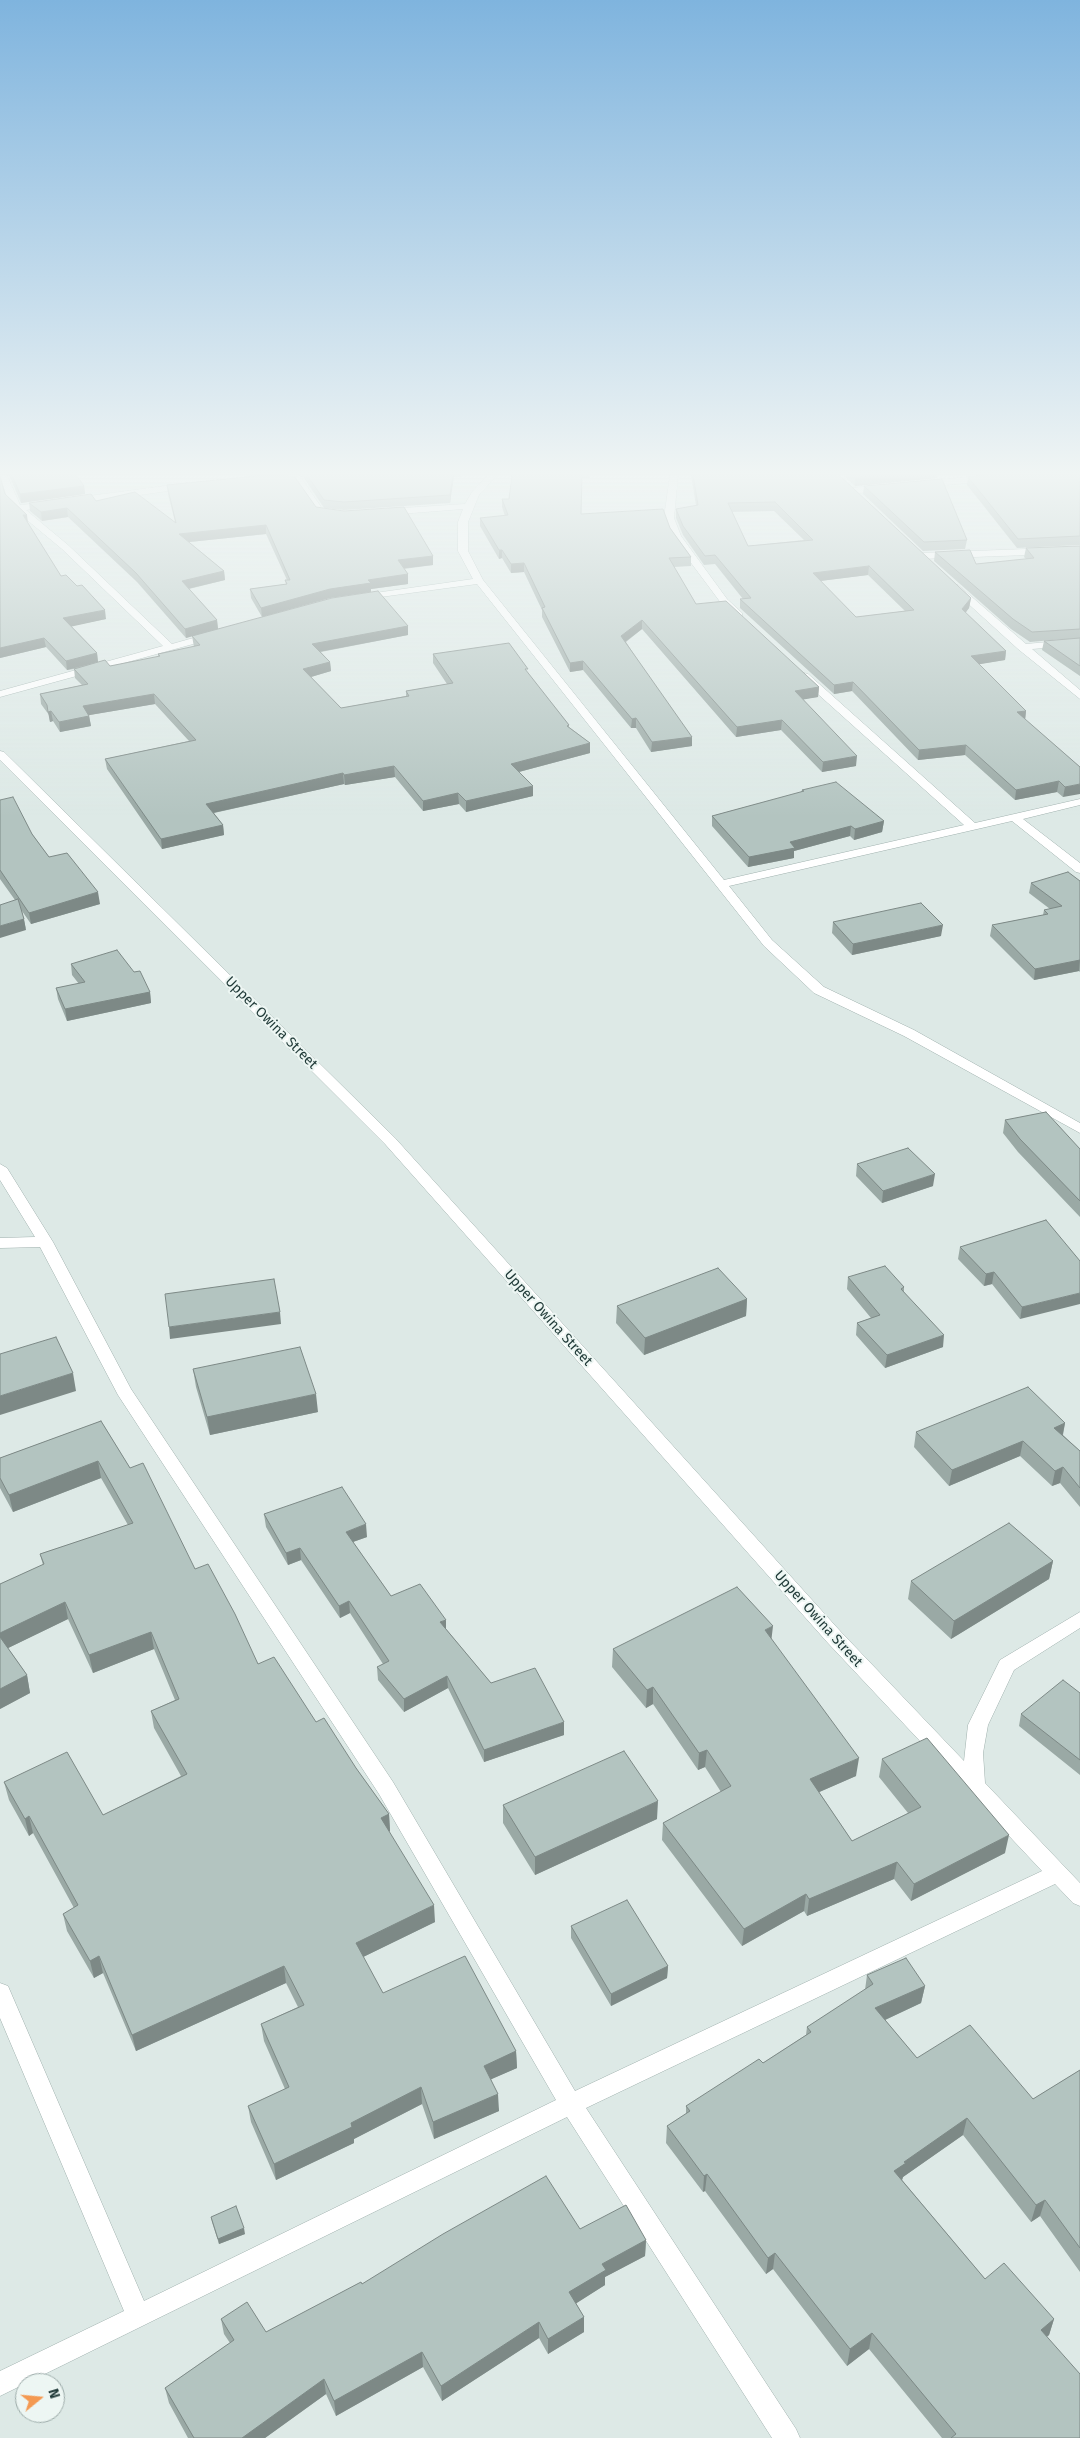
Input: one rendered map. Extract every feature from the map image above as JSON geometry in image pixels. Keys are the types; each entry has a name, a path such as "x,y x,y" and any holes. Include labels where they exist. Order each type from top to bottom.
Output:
{"street":[{"path":"109,589 171,648"},
{"path":"347,600 425,589"},
{"path":"485,589 724,884 768,943 819,990 909,1033 1080,1129"},
{"path":"715,589 744,621"},
{"path":"957,589 1080,696"},
{"path":"0,694 224,632"},
{"path":"1022,647 1080,642"},
{"path":"792,666 973,827"},
{"name":"Upper Owina Street","path":"0,754 390,1141 834,1637 1080,1897"},
{"path":"724,884 1080,802"},
{"path":"1014,817 1080,870"},
{"path":"0,1168 45,1242 124,1391 386,1788 571,2104 787,2438"},
{"path":"0,1242 45,1242"},
{"path":"975,1786 973,1753 978,1725 1007,1665 1080,1618"},
{"path":"0,2384 571,2104 1058,1873"},
{"path":"0,1993 138,2317"}],"building":[{"path":"0,589 85,589 105,610 63,618 97,653 66,661 44,638 0,648"},
{"path":"150,589 189,589 217,620 185,629"},
{"path":"250,589 252,589 332,589 261,608"},
{"path":"536,589 687,589 696,604 726,601 819,687 795,691 857,756 823,762 782,720 737,727 642,620 621,636 692,737 652,742 636,718 632,719 583,661 570,663 542,608 545,607"},
{"path":"743,589 828,589 856,617 914,610 892,589 961,589 971,598 962,609 1006,651 971,656 1026,711 1017,712 1080,767 1080,784 1065,787 1059,781 1016,790 966,745 919,750 853,682 834,685 740,599 751,598"},
{"path":"978,589 1080,589 1080,629 1032,632 1013,619"},
{"path":"378,591 408,626 312,644 330,662 303,669 341,708 409,696 406,691 453,683 433,654 509,643 528,669 525,669 569,725 567,726 590,743 511,764 533,786 466,801 458,793 423,801 394,766 344,775 343,773 206,804 223,825 161,839 105,759 196,740 154,694 83,706 89,716 59,722 51,711 48,712 47,705 40,694 88,684 74,669 105,660 110,666 160,656 158,654 200,645 192,636 332,598"},
{"path":"1080,638 1080,666 1044,641"},
{"path":"836,782 884,821 855,829 851,826 790,842 795,848 749,857 712,816 804,791 802,790"},
{"path":"13,797 32,834 49,857 67,853 98,892 29,913 0,870 0,800"},
{"path":"1068,872 1080,881 1080,960 1035,969 992,925 1048,914 1044,910 1062,906 1031,883"},
{"path":"18,899 24,919 0,926 0,905"},
{"path":"921,903 943,925 853,944 833,922"},
{"path":"117,950 134,972 140,971 150,992 65,1009 56,988 85,982 71,964"},
{"path":"1046,1112 1080,1149 1080,1201 1020,1139 1005,1120"},
{"path":"908,1148 935,1174 883,1191 857,1164"},
{"path":"1046,1220 1080,1261 1080,1293 1022,1307 994,1272 986,1274 960,1247"},
{"path":"885,1266 904,1287 901,1289 944,1335 887,1355 857,1323 880,1315 848,1277"},
{"path":"718,1268 747,1299 645,1338 617,1306"},
{"path":"274,1279 280,1312 169,1327 165,1294"},
{"path":"56,1337 73,1373 0,1396 0,1354"},
{"path":"300,1347 316,1394 207,1417 193,1369"},
{"path":"1028,1387 1065,1423 1054,1428 1080,1451 1080,1488 1063,1467 1055,1471 1023,1441 952,1470 916,1432"},
{"path":"101,1421 130,1468 143,1463 195,1569 208,1564 235,1614 258,1664 274,1657 316,1722 324,1718 356,1768 389,1814 381,1818 434,1905 356,1943 383,1993 465,1956 516,2051 484,2066 498,2094 433,2122 421,2087 351,2123 352,2127 274,2164 248,2106 289,2087 261,2024 304,2005 284,1966 132,2035 99,1956 90,1961 63,1914 78,1905 29,1816 25,1819 4,1782 67,1752 103,1815 187,1774 151,1711 179,1699 151,1632 89,1655 65,1602 0,1633 0,1584 44,1564 40,1554 133,1523 98,1461 9,1495 0,1478 0,1458"},
{"path":"342,1487 366,1524 346,1532 391,1596 420,1584 446,1620 440,1622 491,1683 535,1668 564,1722 484,1750 447,1676 404,1699 377,1667 389,1661 349,1601 339,1606 300,1548 286,1553 264,1514"},
{"path":"1009,1523 1053,1561 954,1621 911,1581"},
{"path":"737,1587 773,1626 765,1630 859,1758 810,1779 852,1841 921,1807 882,1759 927,1738 1009,1835 914,1884 897,1862 809,1899 806,1894 744,1929 663,1823 731,1786 707,1750 699,1753 653,1687 647,1690 613,1649"},
{"path":"0,1637 27,1675 0,1689"},
{"path":"1063,1680 1080,1693 1080,1760 1021,1714"},
{"path":"624,1751 658,1801 535,1857 503,1805"},
{"path":"627,1900 668,1966 611,1994 571,1926"},
{"path":"906,1958 925,1986 875,2008 917,2058 970,2025 1033,2099 1080,2070 1080,2248 1045,2200 1036,2205 967,2118 894,2171 985,2279 1004,2263 1054,2319 1041,2330 1080,2374 1080,2438 951,2438 956,2434 872,2333 850,2349 775,2253 768,2258 707,2174 704,2176 667,2126 690,2111 686,2106 759,2059 763,2063 811,2032 807,2027 873,1984 867,1975"},
{"path":"546,2176 580,2229 626,2205 646,2240 602,2264 606,2270 569,2292 584,2317 548,2339 539,2322 441,2386 422,2352 334,2401 324,2379 242,2438 194,2438 165,2388 234,2340 221,2319 247,2302 266,2332 361,2282 362,2284 443,2234"},
{"path":"236,2206 244,2228 218,2239 211,2217"}]}
